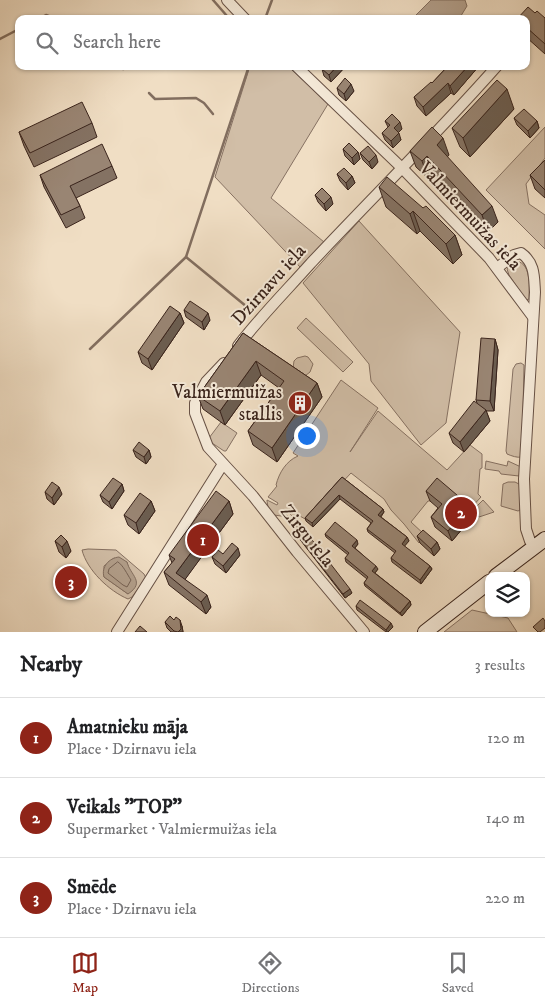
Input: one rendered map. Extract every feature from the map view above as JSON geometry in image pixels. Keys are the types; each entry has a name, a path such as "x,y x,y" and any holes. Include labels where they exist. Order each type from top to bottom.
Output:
{"main road":[{"path":"501,572 540,543"},
{"path":"426,632 485,585"}],"street":[{"path":"227,0 241,15"},
{"name":"Valmiermuižas iela","path":"300,70 403,169 497,268 533,317"},
{"name":"Dzirnavu iela","path":"223,464 208,446 195,413 195,403 206,382 360,211 403,169 493,70"},
{"path":"497,268 514,255 521,253 532,264 535,292 524,480 526,529 530,541 540,543"},
{"path":"117,632 223,464"},
{"name":"Zirgu iela","path":"223,464 253,496 364,632"}],"shaded area":[{"path":"249,70 292,70 328,104 271,198 324,242 300,267 215,177"},
{"path":"545,127 545,158 526,184 529,204 545,215 545,249 486,190"},
{"path":"359,221 460,332 446,423 421,445 371,381 369,364 303,283"},
{"path":"513,261 524,265 526,269 529,281 529,299 526,300 509,275 507,269"},
{"path":"306,318 353,362 343,372 297,328"},
{"path":"305,356 313,364 310,372 305,376 293,368 294,361 297,358"},
{"path":"521,363 524,365 522,457 518,457 507,454 506,451 513,369 516,364"},
{"path":"341,380 378,408 350,452 378,411 447,470 470,445 482,454 478,494 481,497 468,511 441,488 411,522 426,536 419,543 384,499 351,473 307,520 298,515 292,516 286,510 284,512 288,517 274,515 268,507 267,500 277,505 278,503 268,497 277,486 281,472 290,461 298,456 293,453"},
{"path":"221,422 237,433 226,451 212,443 209,438"},
{"path":"486,461 507,466 508,461 521,467 519,476 501,474 499,471 485,469"},
{"path":"515,482 521,485 520,510 518,511 501,506 503,484"},
{"path":"483,500 494,512 479,517 474,512 474,509"},
{"path":"82,550 116,550 144,574 146,578 132,597 128,599 114,591 100,579 89,565","holes":["114,558 127,562 129,569 128,594 104,577 104,566"]},
{"path":"472,610 485,613 485,617 508,618 517,632 444,632"}],"water":[{"path":"431,0 465,0 467,6 461,15 416,15"},
{"path":"119,557 127,562 136,582 136,586 128,594 104,577 103,573 105,567 112,559"}],"building":[{"path":"528,7 535,13 537,11 545,18 545,44 530,31 530,15 521,15"},
{"path":"323,70 333,70 329,75"},
{"path":"444,70 464,70 450,86 448,83 423,107 414,97 432,83"},
{"path":"345,78 351,84 344,94 337,88"},
{"path":"497,80 507,89 463,138 452,128"},
{"path":"82,102 92,123 30,153 19,132"},
{"path":"524,109 537,121 528,131 514,118"},
{"path":"392,114 400,122 394,128 399,133 391,141 382,133 390,125 385,121"},
{"path":"432,127 443,138 437,145 492,206 482,215 427,156 422,161 410,151"},
{"path":"349,143 358,152 352,158 343,149"},
{"path":"102,144 112,166 70,186 80,206 61,215 40,175"},
{"path":"368,146 376,155 369,162 360,153"},
{"path":"545,160 545,190 530,175"},
{"path":"344,168 352,176 346,183 337,174"},
{"path":"387,177 423,208 426,206 455,235 446,244 413,211 410,214 379,187"},
{"path":"322,188 331,197 324,204 315,195"},
{"path":"190,301 208,313 202,322 184,310"},
{"path":"170,306 180,313 148,359 138,352"},
{"path":"243,333 317,383 272,448 248,431 284,381 256,361 220,411 198,396"},
{"path":"481,338 495,339 490,401 476,400"},
{"path":"474,401 486,410 460,442 449,433"},
{"path":"139,442 149,450 144,457 133,450"},
{"path":"342,477 383,509 378,515 407,537 402,544 430,566 420,580 391,558 396,551 367,529 373,521 339,495 312,523 305,518"},
{"path":"113,478 122,484 109,502 100,495"},
{"path":"437,478 464,501 454,513 459,518 448,531 431,517 442,504 426,491"},
{"path":"52,482 59,487 52,498 45,492"},
{"path":"216,491 229,501 176,573 207,595 201,602 164,572 175,559 169,555"},
{"path":"140,493 151,501 136,523 124,515"},
{"path":"335,522 357,540 352,546 376,566 372,571 410,601 400,613 364,583 368,577 345,558 349,553 325,534"},
{"path":"299,523 350,589 343,594 293,530"},
{"path":"423,530 437,542 431,549 417,536"},
{"path":"61,535 67,541 62,547 55,541"},
{"path":"232,543 238,548 223,566 212,557 218,550 223,554"},
{"path":"68,565 78,573 68,585 59,577"},
{"path":"360,600 391,623 386,630 356,606"},
{"path":"170,616 174,620 176,617 180,620 181,629 178,632 174,631 165,622"},
{"path":"543,618 545,628 538,632 533,627"},
{"path":"140,626 147,632 135,632"}],"waterway":[{"path":"213,0 226,15"},
{"path":"266,15 272,0"},
{"path":"0,39 15,31"},
{"path":"90,349 186,257 248,70"},
{"path":"149,93 155,99 196,98 204,103 213,114"},
{"path":"186,257 252,311"}],"place":[{"name":"Valmiermuižas stallis","path":"300,403"},
{"name":"Veikals \"TOP\"","path":"461,513"},
{"name":"Amatnieku māja","path":"203,540"},
{"name":"Smēde","path":"71,582"}]}
